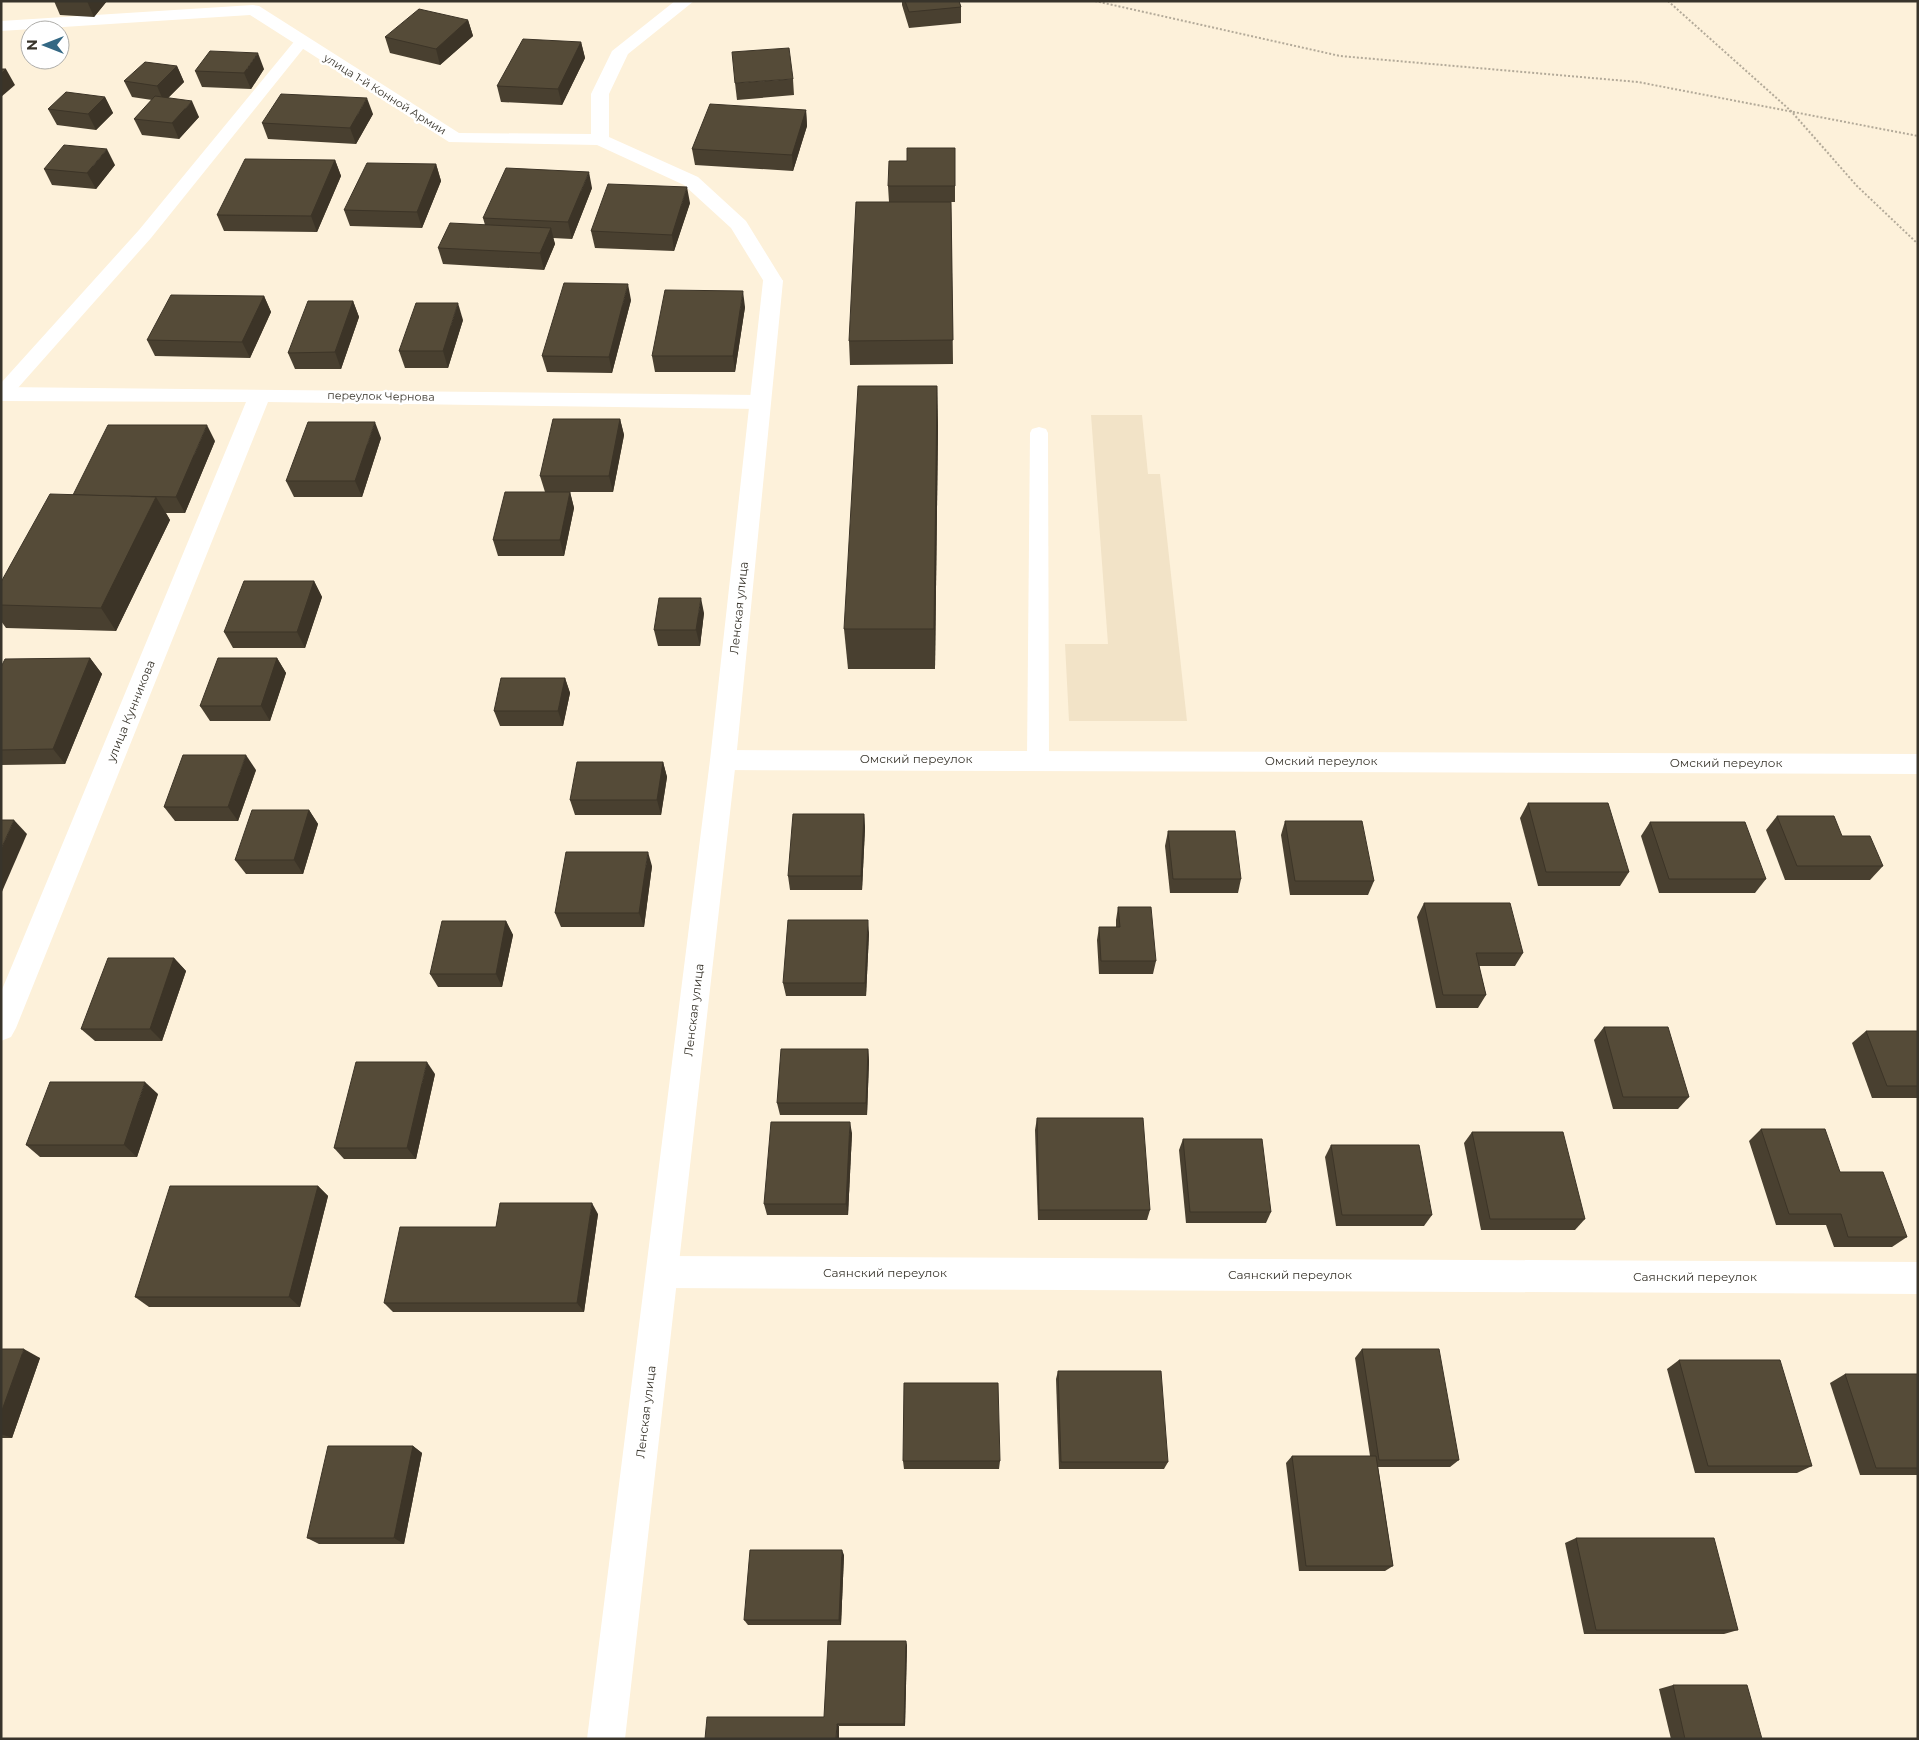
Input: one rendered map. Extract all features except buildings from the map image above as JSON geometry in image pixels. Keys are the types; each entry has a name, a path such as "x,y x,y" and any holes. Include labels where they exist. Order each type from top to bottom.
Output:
{"street":[{"path":"600,140 600,94 621,52 686,1"},
{"name":"улица 1-й Конной Армии","path":"1,26 253,10 455,138 600,140 691,181 739,225 773,281"},
{"name":"Ленская улица","path":"606,1739 724,760 759,402 773,281"},
{"name":"переулок Чернова","path":"2,394 260,395 759,402"},
{"name":"улица Кунникова","path":"1,1028 260,395"},
{"name":"Омский переулок","path":"724,760 1038,759 1918,764"},
{"name":"Саянский переулок","path":"663,1272 1918,1278"}],"lane":[{"path":"2,394 145,234 302,41"},
{"path":"1038,759 1039,433"}],"path":[{"path":"1095,1 1340,56 1638,82 1918,136"},
{"path":"1668,1 1791,111 1857,186 1918,244"}],"shaded area":[{"path":"1091,415 1142,415 1148,474 1160,474 1187,721 1069,721 1065,644 1108,644"}]}
